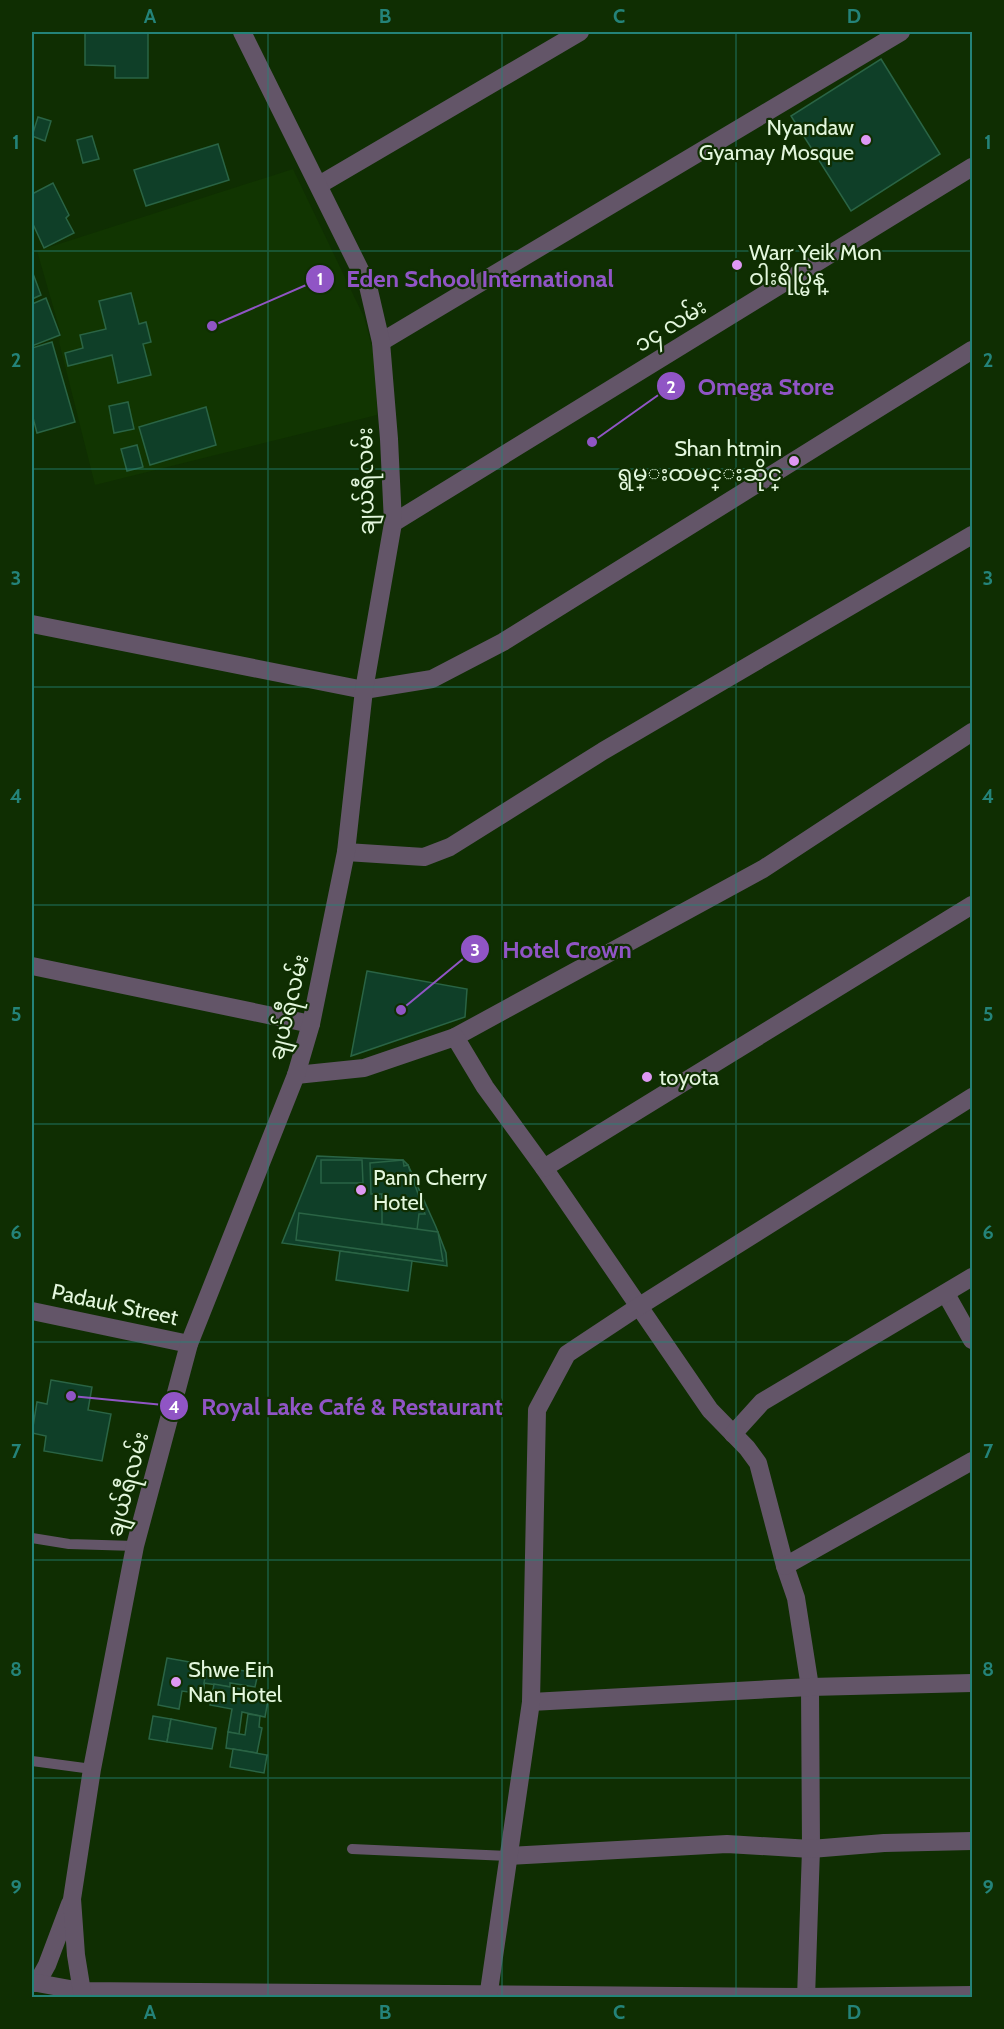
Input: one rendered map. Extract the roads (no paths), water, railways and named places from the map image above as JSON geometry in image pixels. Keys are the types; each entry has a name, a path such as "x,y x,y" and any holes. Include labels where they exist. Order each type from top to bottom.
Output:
{"street":[{"name":"ချယ်ရီလမ်း","path":"82,1994 76,1955 72,1899 92,1769 135,1546 189,1344 296,1075 312,1024 346,852 364,690 393,523 390,439 381,342 368,286 242,32"},
{"path":"319,185 580,32"},
{"path":"381,342 901,32"},
{"name":"၁၄ လမ်း","path":"393,523 972,167"},
{"path":"32,624 364,690 432,679 503,642 972,350"},
{"path":"346,852 424,857 450,847 603,751 972,535"},
{"path":"296,1075 364,1068 455,1037 764,869 972,732"},
{"path":"544,1168 972,905"},
{"path":"32,966 312,1024"},
{"path":"455,1037 485,1087 544,1168 710,1410 758,1463 785,1566 796,1598 810,1687 811,1849 806,1997"},
{"path":"488,1996 531,1702 537,1410 567,1354 972,1097"},
{"path":"734,1434 762,1402 972,1277"},
{"path":"946,1294 972,1340"},
{"name":"Padauk Street","path":"32,1311 189,1344"},
{"path":"785,1566 972,1461"},
{"path":"531,1702 810,1687 972,1683"},
{"path":"508,1856 727,1844 811,1849 884,1842 972,1841"},
{"path":"72,1899 46,1965 34,1983 82,1994 806,1997 972,1995"}],"lane":[{"path":"32,1539 69,1544 135,1546"},
{"path":"32,1761 92,1769"},
{"path":"352,1849 508,1856"}],"place":[{"name":"Nyandaw Gyamay Mosque","path":"866,140"},
{"name":"Warr Yeik Mon ဝါးရိပ္မြန္","path":"737,265"},
{"name":"Eden School International","path":"212,326"},
{"name":"Omega Store","path":"592,442"},
{"name":"Shan htmin ရွမ္းထမင္းဆိုင္","path":"794,461"},
{"name":"Hotel Crown","path":"401,1010"},
{"name":"toyota","path":"647,1077"},
{"name":"Pann Cherry Hotel","path":"361,1190"},
{"name":"Royal Lake Café & Restaurant","path":"71,1396"},
{"name":"Shwe Ein Nan Hotel","path":"176,1682"}]}
